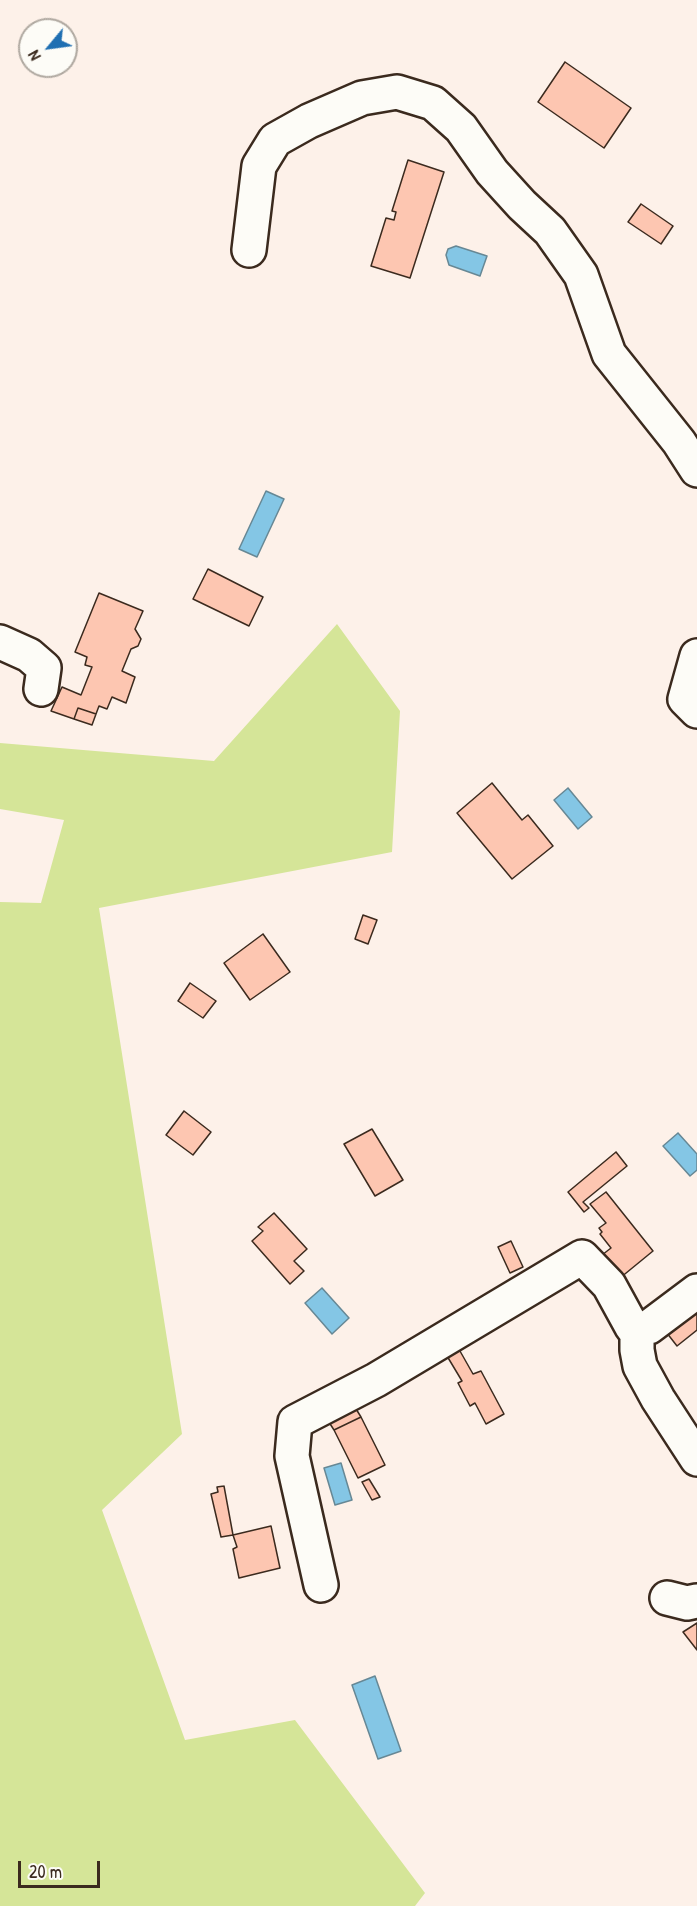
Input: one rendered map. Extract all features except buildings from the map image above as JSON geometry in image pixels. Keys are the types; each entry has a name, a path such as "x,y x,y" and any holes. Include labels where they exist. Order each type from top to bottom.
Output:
{"street":[{"path":"249,250 259,166 275,140 309,121 362,98 397,92 433,103 461,128 492,172 550,231 581,275 609,354 679,442 697,470"},
{"path":"0,642 29,655 44,668 41,688"},
{"path":"697,656 685,699 697,711"},
{"path":"321,1585 292,1456 295,1422 376,1380 582,1257 609,1285 632,1327 637,1330 650,1327 697,1291"},
{"path":"637,1330 640,1366 658,1399 697,1459"}],"green space":[{"path":"337,624 400,711 392,852 99,908 182,1434 102,1510 185,1740 295,1720 425,1893 415,1906 0,1906 0,902 41,903 64,820 0,809 0,743 214,761"}],"water":[{"path":"456,246 487,256 480,276 449,265 446,255 448,249"},
{"path":"266,491 284,499 257,557 239,549"},
{"path":"568,788 592,817 578,829 554,800"},
{"path":"678,1133 697,1154 697,1170 690,1176 663,1146"},
{"path":"322,1288 349,1318 332,1334 305,1303"},
{"path":"341,1463 352,1500 335,1505 324,1468"},
{"path":"375,1676 401,1751 378,1759 352,1685"}]}
